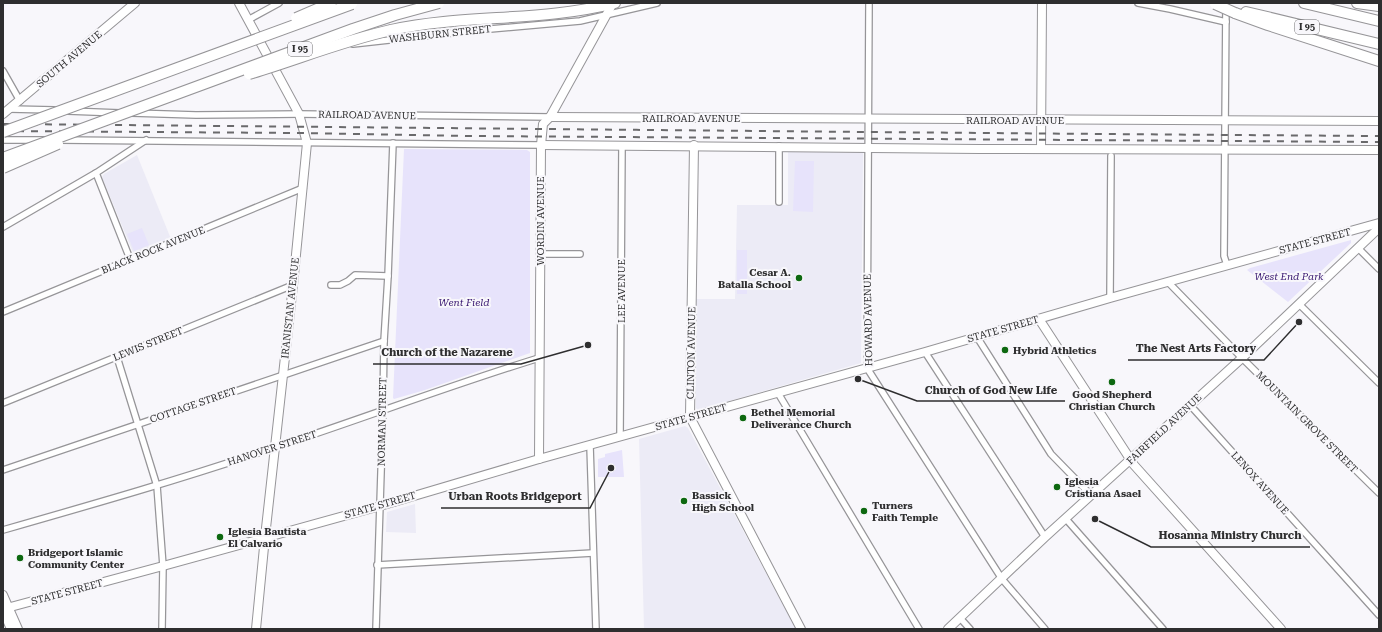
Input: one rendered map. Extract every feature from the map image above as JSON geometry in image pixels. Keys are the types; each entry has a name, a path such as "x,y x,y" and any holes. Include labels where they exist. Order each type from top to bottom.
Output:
{"highway":[{"path":"191,63 332,3"},
{"name":"I 95","path":"3,132 355,3"},
{"name":"I 95","path":"3,158 367,24 439,3"},
{"path":"162,99 277,66 348,41 391,30 446,21 563,13 585,10 614,3"},
{"name":"I 95","path":"1304,3 1379,21"},
{"path":"1357,3 1379,6"},
{"path":"1212,4 1268,25 1379,61"},
{"name":"I 95","path":"1234,11 1379,44"},
{"path":"3,168 46,150 99,123"}],"street":[{"name":"SOUTH AVENUE","path":"3,114 7,109 20,101 135,3"},
{"name":"IRANISTAN AVENUE","path":"238,3 299,114 307,143 256,629"},
{"path":"248,20 279,3"},
{"name":"WORDIN AVENUE","path":"539,459 541,145 543,124 550,117 614,3"},
{"name":"WASHBURN STREET","path":"275,69 346,45 479,30 580,21 657,3"},
{"name":"HOWARD AVENUE","path":"869,3 867,368 1002,579 1045,629"},
{"path":"1041,148 1042,3"},
{"path":"1138,3 1226,22"},
{"path":"1226,3 1224,256 1227,265"},
{"path":"3,71 20,101"},
{"name":"RAILROAD AVENUE","path":"7,109 196,115 299,114 1379,122"},
{"path":"3,140 1379,150"},
{"path":"3,227 96,173 146,140"},
{"name":"NORMAN STREET","path":"376,629 384,341 393,143"},
{"name":"LEE AVENUE","path":"620,437 622,145"},
{"name":"CLINTON AVENUE","path":"694,145 690,417 801,629"},
{"path":"779,146 779,202"},
{"path":"1110,298 1111,156"},
{"path":"96,173 130,259"},
{"name":"BLACK ROCK AVENUE","path":"3,312 303,188"},
{"name":"STATE STREET","path":"5,609 380,506 539,459 926,352 1110,298 1379,223"},
{"name":"FAIRFIELD AVENUE","path":"948,629 1091,495 1242,358 1379,228"},
{"path":"1356,230 1362,235 1360,245 1379,269"},
{"path":"540,254 580,254"},
{"path":"331,285 340,285 356,275 388,276"},
{"name":"MOUNTAIN GROVE STREET","path":"1168,282 1242,358 1379,493"},
{"name":"LEWIS STREET","path":"3,403 293,284"},
{"path":"1299,304 1379,383"},
{"path":"1039,319 1130,460 1281,629"},
{"path":"977,337 1052,454 1091,495"},
{"name":"COTTAGE STREET","path":"3,470 384,341"},
{"path":"926,352 1045,538"},
{"path":"116,357 158,486 163,566 162,629"},
{"name":"HANOVER STREET","path":"3,530 158,486 275,448 495,371 539,358"},
{"path":"778,393 919,629"},
{"name":"LENOX AVENUE","path":"1190,405 1379,616"},
{"path":"590,446 596,629"},
{"path":"1066,519 1163,629"},
{"path":"377,565 593,553"},
{"path":"3,595 5,609 11,629"},
{"path":"5,609 18,629"},
{"path":"960,618 970,629"}],"shaded area":[{"name":"Cesar A. Batalla School","path":"788,149 863,152 861,363 698,410 696,408 696,299 735,299 737,205 788,205"},
{"path":"137,155 171,239 134,254 102,177 104,174"},
{"name":"Bassick High School","path":"685,426 688,428 796,629 644,629 639,439"},
{"path":"415,504 416,533 386,532 387,512"}],"green space":[{"name":"Went Field","path":"404,149 527,150 530,152 530,353 425,390 394,399 393,398"},
{"path":"795,161 814,161 813,212 793,211"},
{"path":"142,228 149,245 134,251 127,234"},
{"name":"West End Park","path":"1351,240 1351,243 1288,302 1247,270 1250,268"},
{"path":"737,250 747,250 747,294 737,294"},
{"path":"622,450 624,477 598,477 598,459 605,457 605,454"}],"railway":[{"path":"3,124 1379,136"},
{"path":"3,131 468,136 1379,142"}],"place":[{"name":"Cesar A. Batalla School","path":"799,278"},
{"name":"The Nest Arts Factory","path":"1299,322"},
{"name":"Church of the Nazarene","path":"588,345"},
{"name":"Hybrid Athletics","path":"1005,350"},
{"name":"Church of God New Life","path":"858,379"},
{"name":"Good Shepherd Christian Church","path":"1112,382"},
{"name":"Bethel Memorial Deliverance Church","path":"743,418"},
{"name":"Urban Roots Bridgeport","path":"611,468"},
{"name":"Iglesia Cristiana Asael","path":"1057,487"},
{"name":"Bassick High School","path":"684,501"},
{"name":"Turners Faith Temple","path":"864,511"},
{"name":"Hosanna Ministry Church","path":"1095,519"},
{"name":"Iglesia Bautista El Calvario","path":"220,537"},
{"name":"Bridgeport Islamic Community Center","path":"20,558"}]}
